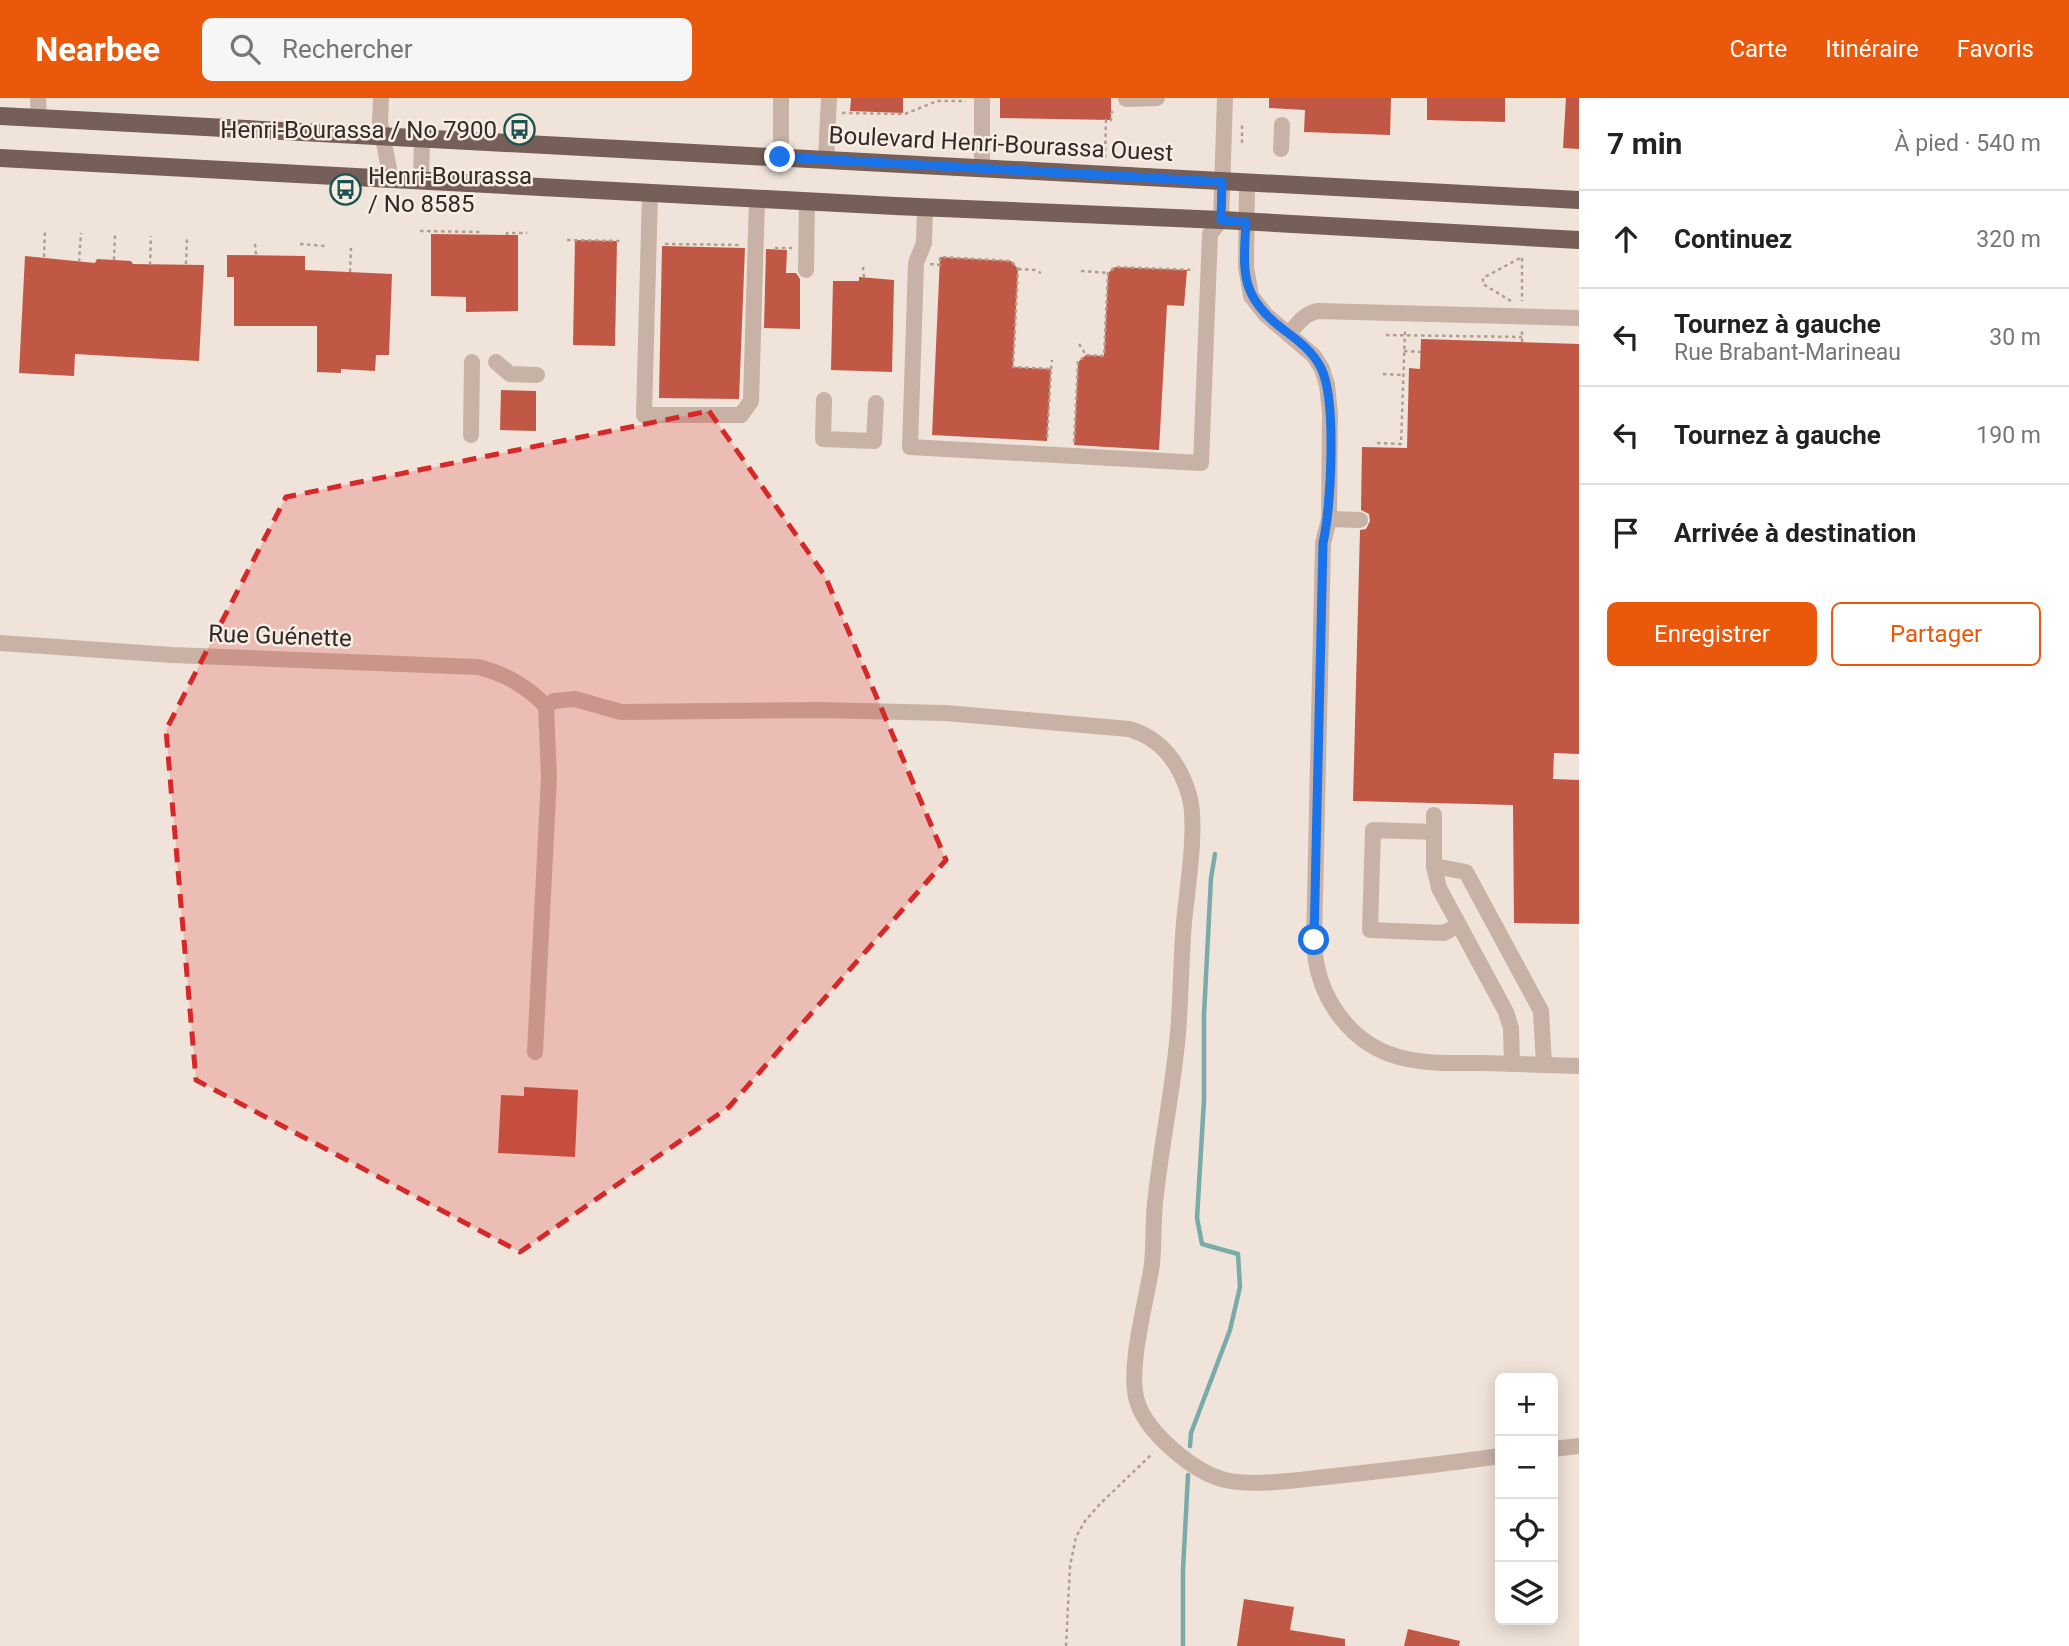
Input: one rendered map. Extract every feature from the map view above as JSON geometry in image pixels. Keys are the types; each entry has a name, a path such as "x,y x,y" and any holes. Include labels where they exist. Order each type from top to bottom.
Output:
{"main road":[{"name":"Boulevard Henri-Bourassa Ouest","path":"0,116 1579,200"},
{"path":"0,158 1579,240"}],"street":[{"path":"38,98 38,118"},
{"path":"381,98 380,122 391,179"},
{"path":"780,157 781,98"},
{"path":"826,159 829,98"},
{"path":"1121,103 1157,98"},
{"path":"925,207 924,243 916,263 911,447 1201,463 1210,234 1221,220 1225,98"},
{"path":"982,99 982,168"},
{"path":"1282,125 1282,149"},
{"path":"421,181 422,138"},
{"path":"1247,183 1246,267 1251,296 1259,308 1318,362 1325,376 1331,413 1328,519 1323,543 1314,940 1321,982 1334,1010 1347,1026 1371,1045 1389,1054 1429,1062 1579,1066"},
{"path":"650,193 643,415 741,415 751,401 757,199"},
{"path":"806,270 807,201"},
{"path":"1289,334 1312,312 1579,318"},
{"path":"471,435 472,362"},
{"path":"496,362 517,382 537,375"},
{"path":"824,400 823,439 874,441 876,403"},
{"path":"1328,519 1360,520"},
{"name":"Rue Guénette","path":"0,643 172,655 478,667 514,679 547,706"},
{"path":"535,1052 549,777 547,706 554,701 575,699 621,712 792,710 946,713 1129,729 1150,737 1166,751 1189,795 1191,846 1178,1033 1155,1200 1152,1266 1134,1373 1139,1408 1160,1438 1195,1465 1223,1479 1243,1482 1296,1480 1495,1458"},
{"path":"1434,815 1434,866 1439,888 1506,1012"},
{"path":"1434,832 1373,830 1370,930 1444,933 1459,925"},
{"path":"1434,866 1448,885 1500,979 1511,1028 1512,1064"},
{"path":"1434,866 1466,872 1541,1011 1544,1065"},
{"path":"1558,1448 1579,1446"}],"path":[{"path":"845,113 905,114 937,101 982,99"},
{"path":"1105,162 1106,120 1111,120 1111,113 1121,103"},
{"path":"1242,122 1242,143"},
{"path":"44,257 45,231"},
{"path":"420,231 480,232 481,235"},
{"path":"79,262 81,233"},
{"path":"507,235 527,233"},
{"path":"114,260 115,234"},
{"path":"150,265 151,236"},
{"path":"186,264 187,238"},
{"path":"567,240 622,241"},
{"path":"256,244 256,255"},
{"path":"300,244 325,246"},
{"path":"660,244 747,245"},
{"path":"350,272 351,247"},
{"path":"776,249 787,247"},
{"path":"1522,251 1522,308"},
{"path":"940,265 940,257 1011,261 1018,268 1041,273"},
{"path":"1512,302 1483,284 1483,278 1522,257"},
{"path":"863,267 864,278"},
{"path":"1081,271 1108,273 1115,267 1186,270"},
{"path":"1018,268 1013,367 1051,369"},
{"path":"1074,447 1078,362 1086,355 1104,356 1108,273"},
{"path":"1377,443 1401,444 1405,321"},
{"path":"1386,335 1522,337"},
{"path":"1079,344 1086,355"},
{"path":"1404,351 1421,352"},
{"path":"1047,441 1052,360"},
{"path":"1382,374 1404,375"},
{"path":"1066,1646 1070,1566 1076,1537 1085,1521 1100,1504 1150,1458 1160,1438"}],"highlighted area":[{"path":"709,411 825,576 946,860 729,1107 520,1252 196,1080 166,730 286,497"}],"building":[{"path":"851,98 903,98 903,113 850,111"},
{"path":"1000,98 1111,98 1111,120 1000,118"},
{"path":"1269,98 1391,98 1390,135 1304,132 1305,110 1269,108"},
{"path":"1427,98 1505,98 1505,122 1427,120"},
{"path":"1566,98 1579,98 1579,149 1563,148"},
{"path":"431,234 518,235 518,311 466,312 466,297 431,296"},
{"path":"575,240 617,241 615,346 573,345"},
{"path":"662,246 745,248 739,399 659,398"},
{"path":"766,249 787,250 786,273 796,273 800,279 800,329 764,328"},
{"path":"227,255 305,256 305,270 392,274 389,355 376,355 375,371 341,369 341,373 317,372 317,326 234,326 234,277 227,277"},
{"path":"25,256 95,263 97,259 131,261 133,264 204,265 199,361 75,354 74,376 19,373"},
{"path":"940,257 1011,261 1018,269 1013,367 1051,369 1047,441 932,435"},
{"path":"1115,267 1187,270 1184,306 1167,305 1159,450 1074,445 1078,362 1086,355 1104,356 1108,273"},
{"path":"859,277 894,280 892,372 831,370 833,281 859,281"},
{"path":"1421,339 1579,344 1579,754 1554,753 1553,779 1579,780 1579,924 1514,923 1513,805 1353,801 1360,530 1366,529 1370,521 1369,514 1361,510 1362,447 1407,448 1409,368 1420,369"},
{"path":"501,390 536,391 536,431 500,430"},
{"path":"524,1087 578,1090 575,1157 498,1153 501,1095 524,1096"},
{"path":"1244,1599 1294,1607 1290,1630 1345,1639 1345,1646 1237,1646"},
{"path":"1408,1629 1460,1641 1459,1646 1404,1646"}],"waterway":[{"path":"1190,1446 1191,1433 1230,1330 1240,1287 1238,1254 1202,1244 1197,1218 1204,1100 1204,1015 1211,878 1215,854"},
{"path":"1183,1646 1183,1570 1188,1475"}],"place":[{"name":"Henri-Bourassa / No 7900","path":"520,130"},
{"name":"Henri-Bourassa / No 8585","path":"345,190"}],"route":[{"path":"780,157 1222,182 1221,220 1246,222 1247,283 1251,296 1266,315 1314,356 1325,376 1329,393 1331,413 1328,519 1323,543 1314,940"}]}
